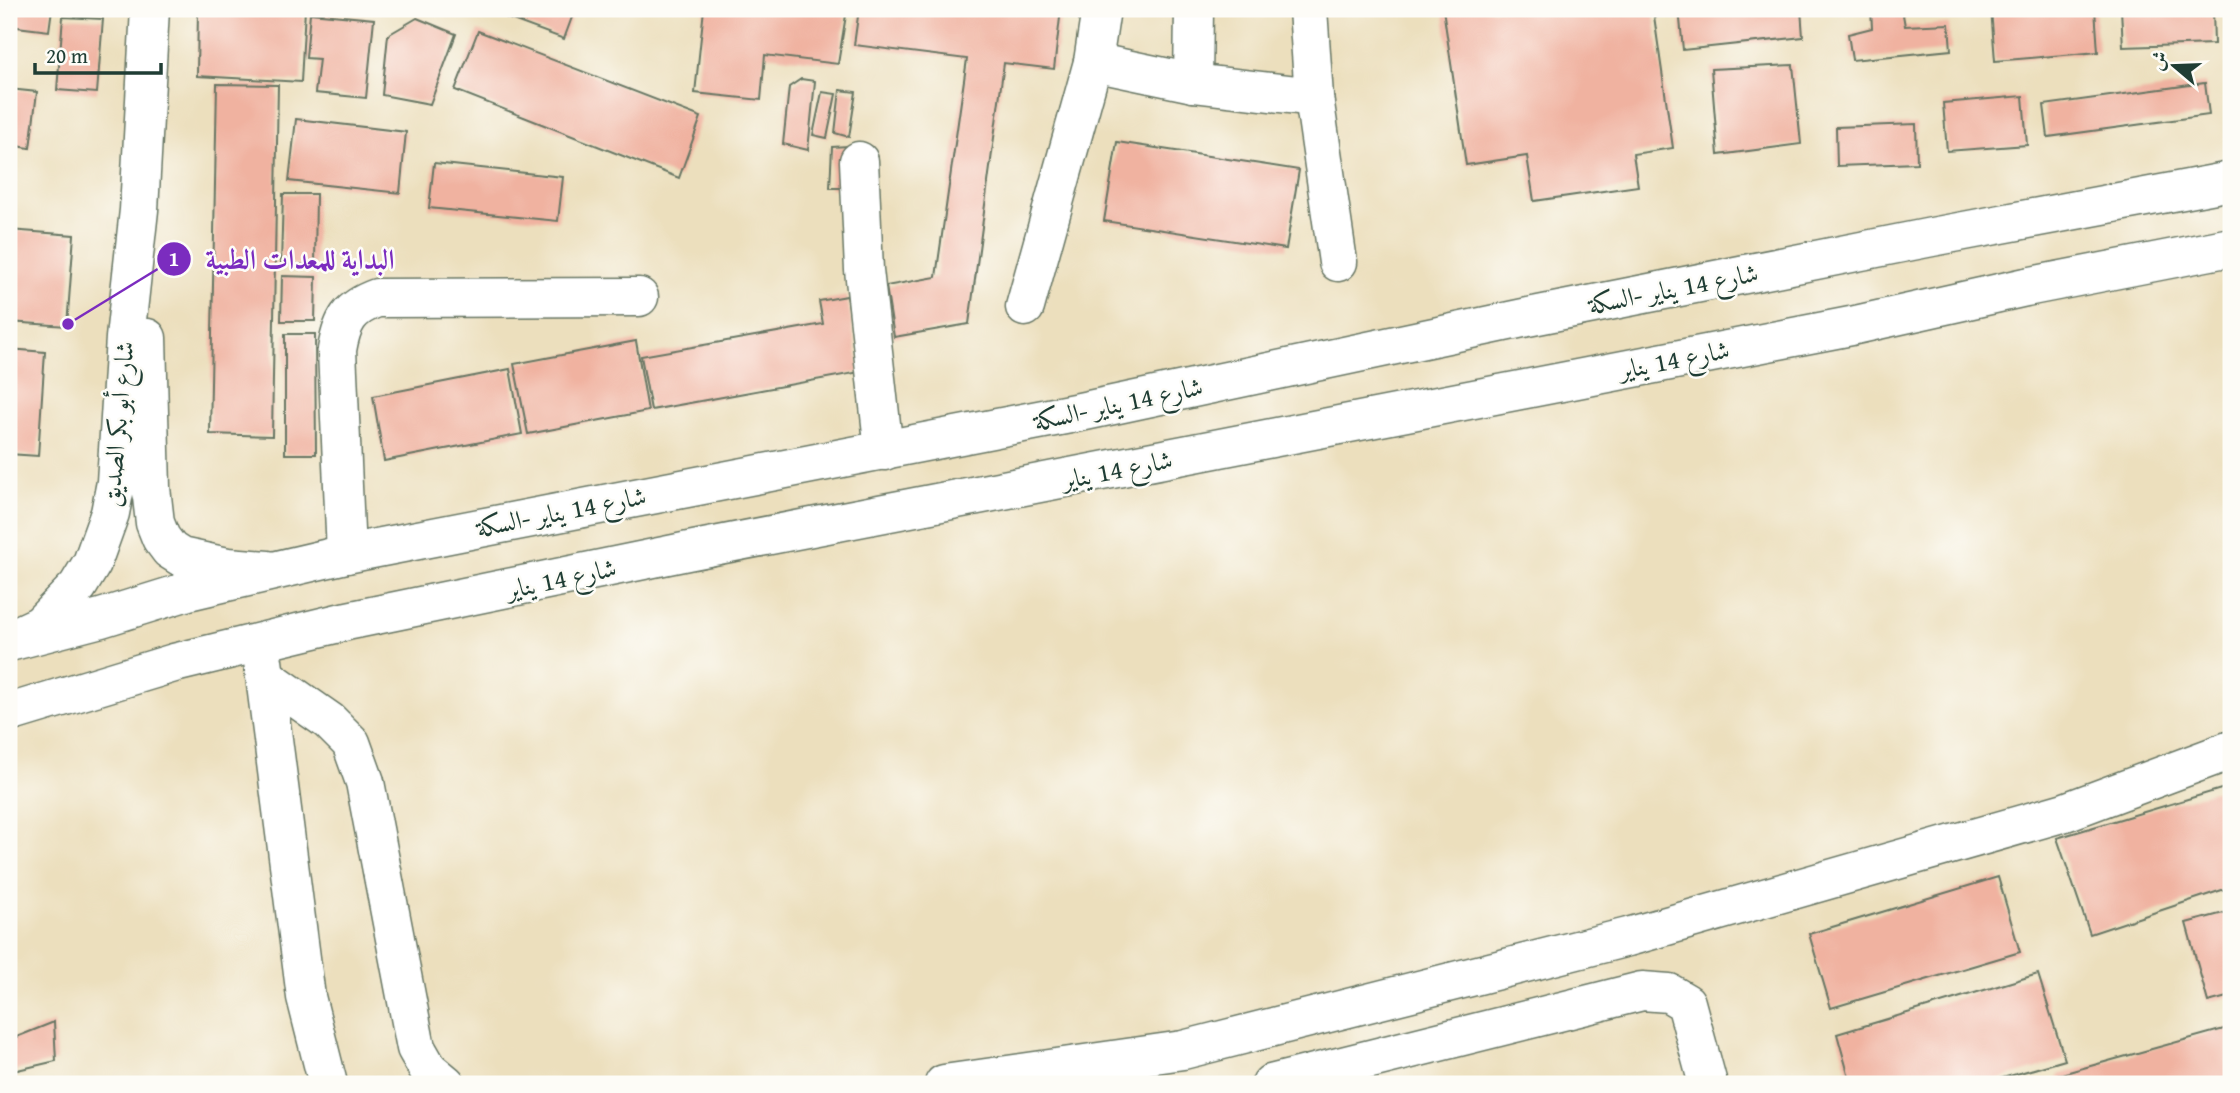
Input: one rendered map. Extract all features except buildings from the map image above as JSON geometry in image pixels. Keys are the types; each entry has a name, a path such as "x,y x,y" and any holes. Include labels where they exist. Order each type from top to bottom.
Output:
{"main road":[{"name":"شارع أبو بكر الصديق","path":"9,641 40,625 78,586 92,563 110,513 116,482 125,338 139,210 150,9"},
{"path":"1025,307 1093,62 1101,9"},
{"path":"1193,83 1194,9"},
{"path":"1308,9 1314,97 1338,262"},
{"path":"1093,62 1193,83 1314,97"},
{"path":"859,161 864,270 884,451"},
{"name":"شارع 14 يناير -السكة","path":"9,641 101,618 188,592 346,554 656,492 884,451 1528,317 2231,181"},
{"name":"شارع أبو بكر الصديق","path":"139,210 147,338 150,488 155,523 170,550 181,557 228,567 277,570"},
{"name":"شارع 14 يناير","path":"9,713 174,663 262,660 347,621 688,551 1851,326 2026,286 2231,247"},
{"path":"346,554 337,350 344,322 362,303 377,298 639,298"},
{"path":"262,660 306,997 328,1084"},
{"path":"262,660 351,743 365,782 416,1048 428,1069 446,1084"},
{"path":"944,1084 1183,1049 1628,937 2065,812 2231,750"},
{"path":"1271,1084 1642,990 1669,993 1686,1003 1708,1084"}],"place":[{"name":"البداية للمعدات الطبية","path":"68,324"}]}
